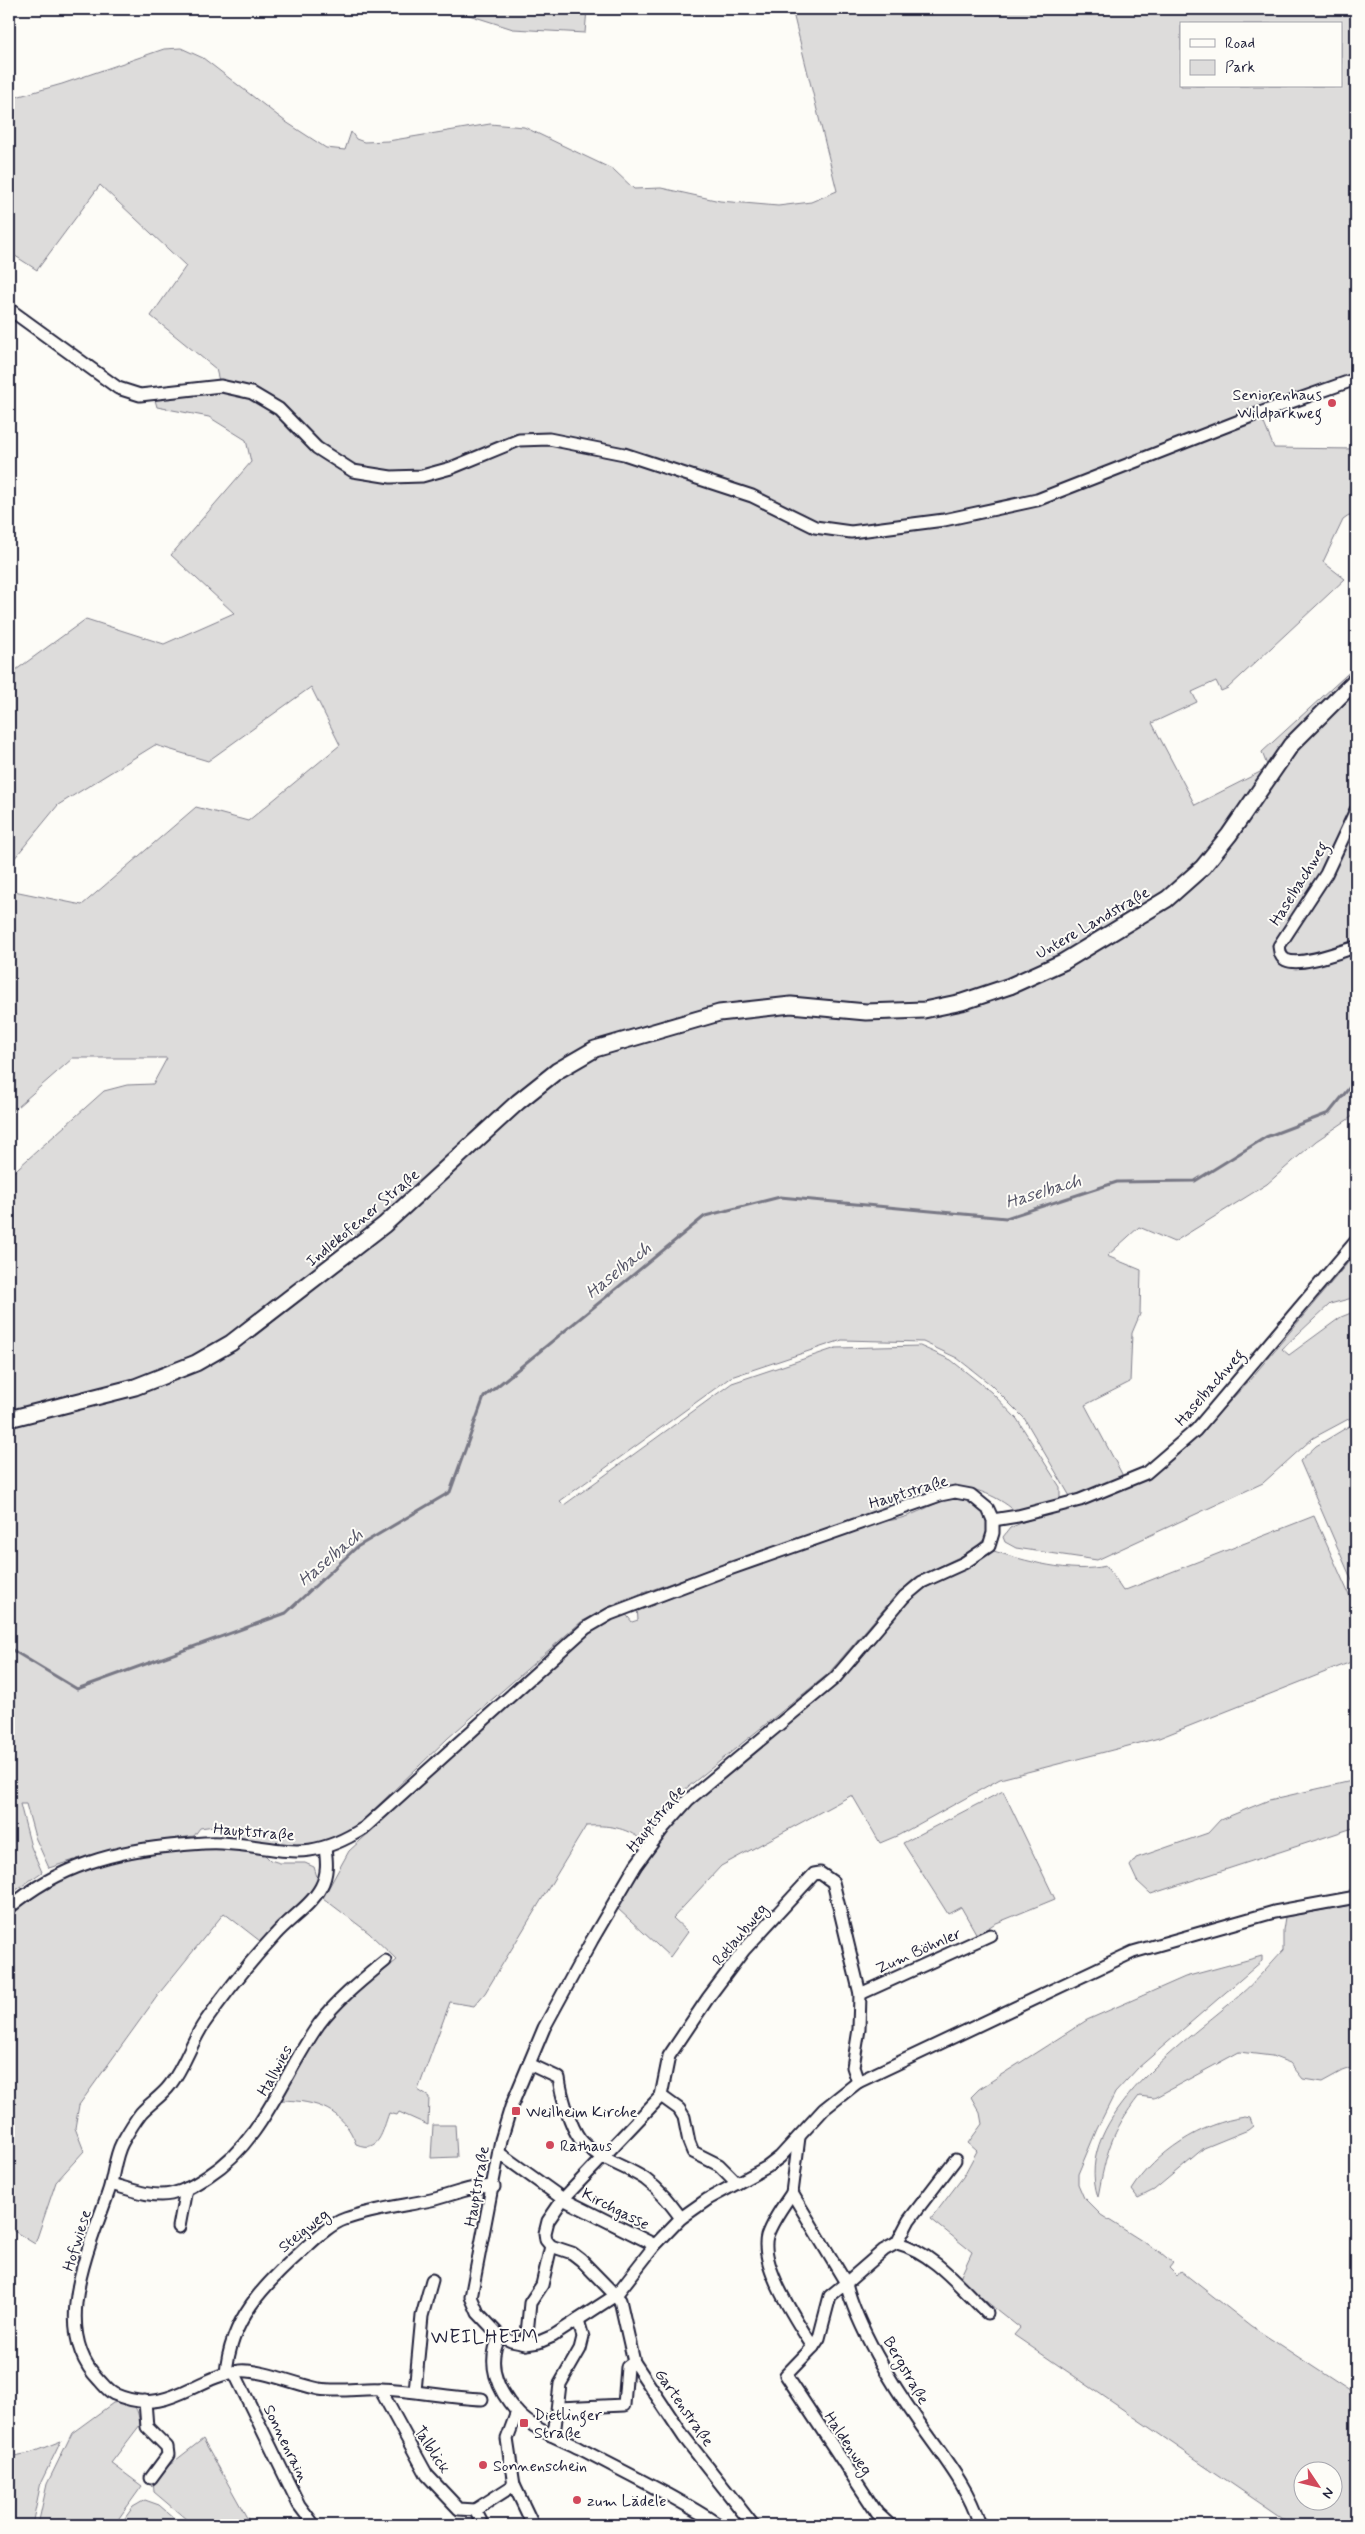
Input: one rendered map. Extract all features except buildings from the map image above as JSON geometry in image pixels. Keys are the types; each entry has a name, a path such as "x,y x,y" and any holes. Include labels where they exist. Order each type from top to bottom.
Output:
{"main road":[{"name":"Untere Landstraße","path":"719,1013 791,1005 866,1012 924,1010 962,1002 1010,986 1064,962 1167,899 1203,867 1230,835 1291,745 1356,680"},
{"name":"Indlekofener Straße","path":"9,1419 135,1387 196,1362 230,1343 384,1225 518,1102 557,1071 595,1049 719,1013"}],"street":[{"path":"9,309 118,388 140,394 221,386 252,393 279,408 317,448 353,471 391,477 422,476 451,468 519,440 549,440 624,454 752,496 815,527 851,532 944,520 1037,500 1257,414 1356,379"},
{"name":"Haselbachweg","path":"1356,810 1326,874 1278,946 1280,954 1285,960 1294,961 1308,960 1356,947"},
{"name":"Haselbachweg","path":"993,1520 1018,1516 1080,1500 1146,1473 1196,1430 1356,1241"},
{"name":"Hauptstraße","path":"9,1908 50,1877 96,1860 147,1848 220,1842 293,1852 325,1848 347,1839 364,1828 586,1628 610,1614 718,1572 940,1495 955,1492 971,1495 988,1509 993,1520 993,1533 989,1546 964,1563 922,1582 904,1597 835,1678 688,1800 664,1827 636,1865 592,1940 544,2028 511,2106 499,2153 472,2297 478,2312 500,2336 511,2341 526,2344"},
{"name":"Hofwiese","path":"230,2373 184,2393 159,2401 145,2401 112,2393 90,2371 81,2357 76,2339 75,2316 80,2283 111,2184 120,2146 140,2114 170,2086 188,2057 202,2025 276,1933 321,1888 328,1869 325,1848"},
{"name":"Rotlaubweg","path":"661,2096 669,2056 708,1998 744,1950 814,1874 820,1873 833,1882 860,1994 859,2029 853,2067 858,2082"},
{"path":"551,2246 542,2285 530,2303 526,2344 539,2342 578,2320 616,2295 655,2245 681,2218 737,2183 767,2167 800,2136 824,2109 858,2082 1133,1952 1274,1912 1356,1898"},
{"name":"Zum Böhnler","path":"860,1994 990,1935"},
{"name":"Hallwies","path":"111,2184 146,2193 169,2194 186,2190 225,2165 249,2139 269,2111 291,2069 320,2024 349,1991 385,1961"},
{"path":"529,2064 559,2078 572,2124 580,2139 603,2158 644,2178 665,2196 681,2218"},
{"path":"616,2295 572,2253 551,2246 546,2240 545,2233 548,2221 563,2199 661,2096 679,2109 684,2117 693,2152 719,2165 737,2183"},
{"path":"800,2136 792,2193 767,2236 766,2246 783,2298 813,2347 819,2338 830,2296 884,2250 897,2243 908,2220 955,2160"},
{"name":"Kirchgasse","path":"499,2153 563,2199 655,2245"},
{"name":"Steigweg","path":"230,2373 227,2361 241,2319 258,2293 313,2240 342,2219 446,2196 484,2185 494,2187"},
{"path":"179,2227 186,2190"},
{"name":"Bergstraße","path":"792,2193 846,2283 851,2304 876,2352 917,2420 965,2486 980,2525"},
{"path":"897,2243 911,2246 930,2258 987,2312"},
{"path":"415,2391 422,2316 432,2280"},
{"name":"Gartenstraße","path":"616,2295 620,2300 634,2362 684,2437 753,2525"},
{"path":"551,2435 559,2408 560,2384 580,2349 583,2337 578,2320"},
{"path":"500,2336 495,2346 492,2365 496,2378 517,2412 551,2435 713,2524"},
{"name":"Haldenweg","path":"813,2347 786,2375 867,2498 890,2525"},
{"path":"559,2408 624,2405 627,2367 634,2362"},
{"path":"230,2373 243,2371 321,2389 415,2391 455,2398 482,2399"},
{"name":"Sonnenrain","path":"230,2373 299,2505 314,2525"},
{"name":"Talblick","path":"380,2389 428,2475 458,2509 475,2510"},
{"path":"145,2401 147,2427 167,2447 168,2455 151,2478"},
{"path":"517,2412 507,2440 514,2485 533,2525"},
{"path":"483,2525 475,2510 514,2485"}],"green space":[{"path":"450,9 587,9 585,33 513,29"},
{"path":"792,9 1356,9 1356,374 1259,411 1274,448 1356,449 1356,511 1343,520 1323,562 1345,579 1228,688 1221,691 1216,681 1192,692 1197,702 1152,723 1195,805 1268,768 1262,752 1356,666 1356,1114 1316,1141 1267,1184 1174,1242 1139,1227 1107,1256 1141,1270 1140,1314 1132,1333 1130,1382 1085,1405 1122,1474 1121,1480 1071,1498 1024,1418 990,1384 957,1358 923,1342 842,1340 731,1377 560,1501 564,1505 732,1383 836,1348 920,1346 951,1360 991,1392 1017,1419 1060,1487 1060,1497 1056,1504 1015,1511 991,1495 973,1489 944,1487 620,1601 581,1622 448,1738 360,1823 346,1833 326,1842 291,1848 221,1836 219,1829 214,1826 200,1828 194,1836 120,1848 49,1868 35,1837 26,1804 20,1804 31,1847 42,1872 9,1895 9,1176 104,1091 127,1085 153,1084 167,1058 73,1058 9,1114 9,890 82,905 196,807 248,821 340,745 311,687 208,761 155,745 58,805 9,865 9,675 86,619 164,644 234,613 171,555 251,462 246,440 209,417 157,407 155,400 158,396 221,389 216,369 151,316 186,266 100,185 37,270 9,252 9,99 62,84 164,49 181,48 203,58 286,122 326,148 345,150 351,132 356,139 364,142 388,141 490,124 524,127 614,170 634,189 661,188 720,201 778,206 811,202 837,191"},
{"path":"1356,1253 1356,1297 1330,1304 1282,1349 1289,1355 1341,1317 1356,1311 1356,1415 1313,1438 1263,1483 1097,1560 1016,1548 1005,1542 1003,1537 1010,1528 1023,1522 1128,1487 1148,1478 1201,1432 1248,1382"},
{"path":"1356,1422 1356,1590 1300,1461 1316,1446"},
{"path":"956,1496 969,1499 986,1514 988,1524 985,1538 974,1550 915,1578 895,1596 828,1674 678,1795 642,1840 629,1832 616,1828 586,1826 485,1993 474,2006 450,2002 418,2090 429,2097 428,2125 399,2112 397,2115 389,2113 379,2139 370,2146 364,2146 356,2144 344,2122 327,2109 306,2102 281,2100 304,2058 332,2017 354,1994 397,1960 369,1933 323,1898 349,1851 591,1629 625,1613 632,1622 638,1620 637,1607 879,1521 909,1515"},
{"path":"1314,1516 1356,1610 1356,1660 1159,1738 1000,1779 899,1835 880,1843 852,1795 721,1866 673,1918 688,1932 670,1957 617,1908 656,1849 677,1821 701,1795 869,1646 911,1597 941,1579 975,1564 991,1550 1048,1565 1078,1568 1106,1566 1123,1591"},
{"path":"1356,1780 1356,1827 1151,1894 1137,1881 1130,1866 1136,1858 1208,1833 1220,1820 1269,1800"},
{"path":"1003,1791 1055,1899 994,1924 977,1935 961,1907 948,1914 903,1843"},
{"path":"221,1848 261,1851 270,1860 280,1863 305,1863 314,1867 318,1880 311,1892 260,1941 224,1913 161,1991 79,2105 75,2128 84,2151 56,2182 35,2244 9,2228 9,1915 24,1902 57,1881 112,1858 159,1849"},
{"path":"1356,1904 1356,2066 1322,2082 1303,2079 1290,2063 1272,2056 1239,2052 1154,2098 1139,2096 1122,2121 1111,2144 1098,2197 1094,2167 1102,2137 1118,2109 1140,2082 1193,2033 1246,1989 1283,1950 1285,1917"},
{"path":"1262,1956 1262,1961 1138,2068 1115,2093 1078,2174 1078,2184 1084,2198 1101,2215 1161,2253 1173,2263 1169,2268 1177,2276 1181,2271 1251,2326 1356,2395 1356,2525 1292,2525 1014,2335 1020,2328 959,2280 972,2252 931,2219 963,2177 977,2151 968,2143 982,2124 980,2113 971,2097 979,2089 1087,2020 1185,1977"},
{"path":"1250,2118 1253,2126 1248,2130 1204,2148 1154,2190 1138,2198 1132,2190 1154,2163 1181,2142 1212,2126 1228,2120"},
{"path":"433,2125 455,2125 457,2157 431,2158"},
{"path":"123,2401 134,2406 140,2425 111,2463 142,2486 114,2525 38,2525 47,2484 72,2433 113,2403"},
{"path":"203,2439 251,2525 193,2525 154,2492 153,2478"},
{"path":"61,2441 41,2482 32,2525 9,2525 9,2457 30,2453"},
{"path":"145,2500 159,2505 182,2525 120,2525 133,2507"}],"waterway":[{"name":"Haselbach","path":"9,1648 77,1689 286,1613 357,1547 450,1492 484,1397 705,1216 780,1197 1006,1218 1117,1182 1195,1181 1266,1137 1329,1113 1350,1087 1356,1083"}],"place":[{"name":"Seniorenhaus Wildparkweg","path":"1332,403"},
{"name":"Weilheim Kirche","path":"516,2111"},
{"name":"Rathaus","path":"550,2145"},
{"name":"Dietlinger Straße","path":"524,2423"},
{"name":"Sonnenschein","path":"483,2465"},
{"name":"zum Lädele","path":"577,2500"}],"district":[{"name":"WEILHEIM","path":"485,2336"}]}
